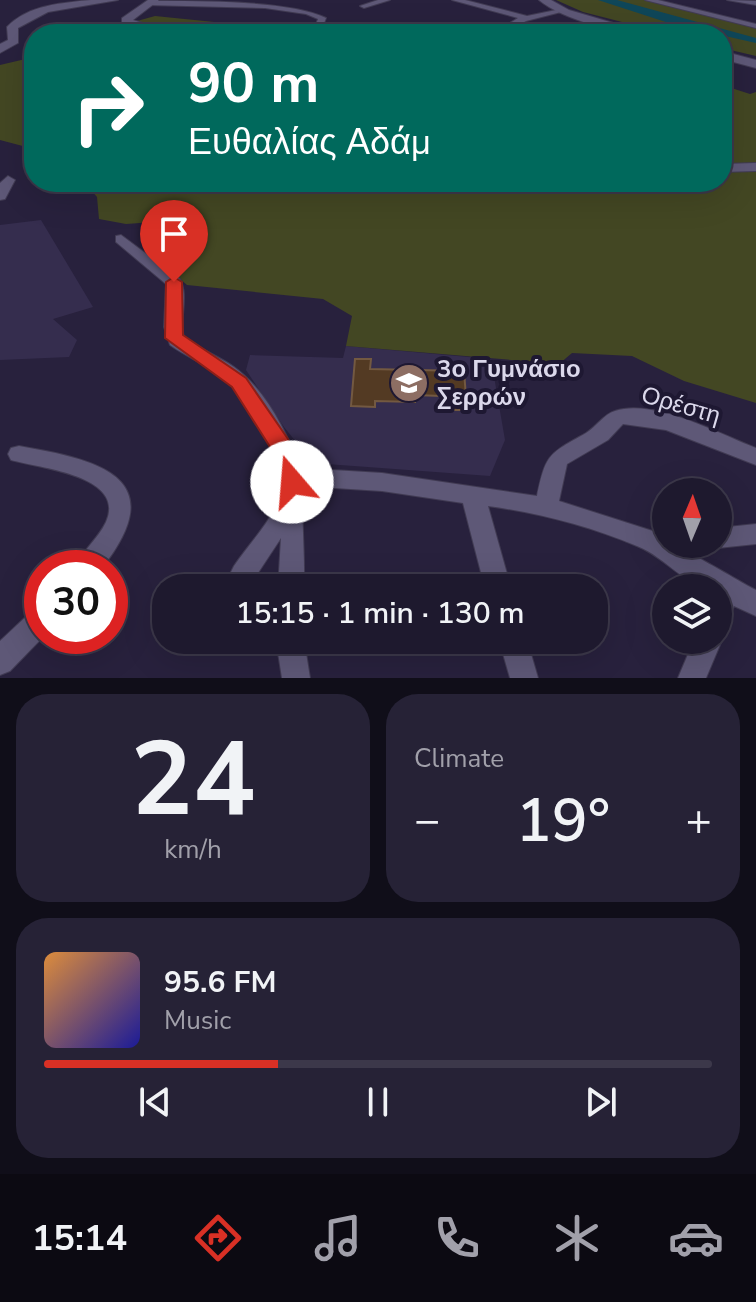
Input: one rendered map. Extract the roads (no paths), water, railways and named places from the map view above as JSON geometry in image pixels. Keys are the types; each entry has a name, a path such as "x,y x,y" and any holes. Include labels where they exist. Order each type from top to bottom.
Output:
{"main road":[{"path":"0,49 13,43 12,26 23,20 55,8 113,0"},
{"path":"544,0 561,11 608,24"},
{"path":"129,24 129,16 152,2"},
{"path":"732,58 756,64"}],"street":[{"path":"364,6 386,0"},
{"path":"456,0 526,18"},
{"path":"649,0 756,26"},
{"path":"669,6 696,0"},
{"path":"731,0 756,3"},
{"path":"152,2 244,4 304,11 322,18 320,24"},
{"path":"515,24 526,18 561,11"},
{"path":"732,168 756,167"},
{"path":"0,196 8,180"},
{"path":"121,239 174,282 174,338 239,382 274,433 292,476 293,491 289,503 243,574"},
{"name":"Ορέστη","path":"546,508 558,459 596,438 618,417 632,416 663,422 756,457"},
{"path":"19,454 85,470 105,482 116,495 121,505 120,517 99,550"},
{"path":"292,476 382,482 473,495 546,508 652,540"},
{"path":"473,495 494,574"},
{"path":"289,503 293,542 292,574"},
{"path":"732,537 756,534"},
{"path":"680,558 695,574"},
{"path":"732,603 756,604"},
{"path":"0,661 24,637"},
{"path":"292,654 296,678"},
{"path":"517,654 524,678"},
{"path":"692,678 702,654"}],"water":[{"path":"598,0 617,0 705,24 672,24"},
{"path":"732,31 756,38 756,43 732,38"}],"place":[{"name":"3ο Γυμνάσιο Σερρών","path":"409,383"}]}
